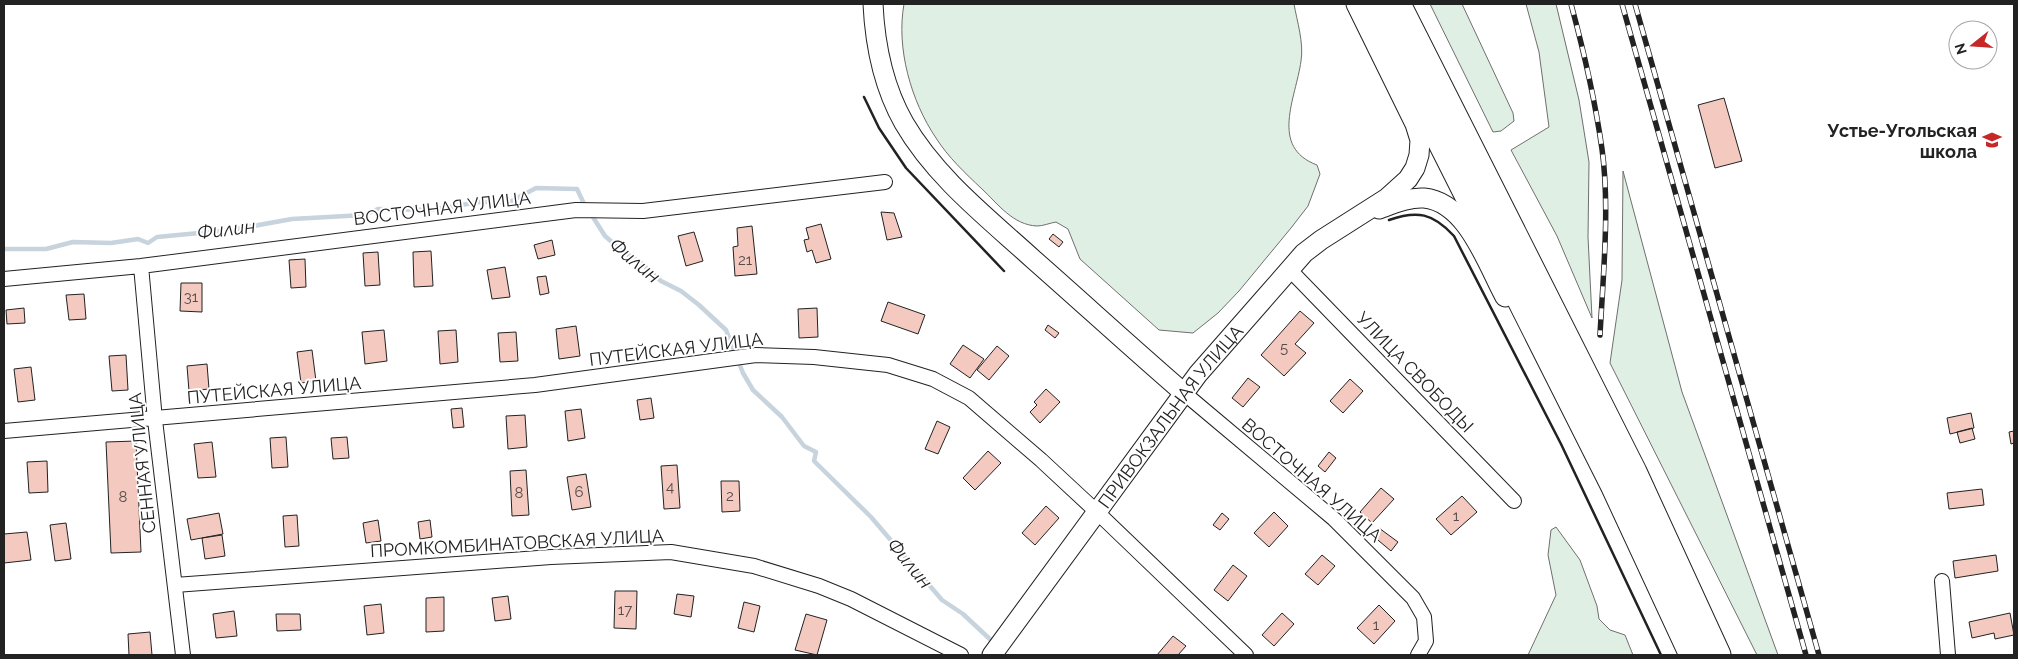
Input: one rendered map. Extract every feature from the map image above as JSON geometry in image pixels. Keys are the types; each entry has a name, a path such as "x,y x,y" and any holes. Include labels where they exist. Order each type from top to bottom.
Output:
{"highway":[{"path":"1371,4 1614,487 1692,655"},
{"path":"1398,4 1634,472 1718,655"}],"street":[{"path":"873,4 879,60 892,98 904,122 930,159 985,216 1184,393"},
{"path":"1356,4 1415,124 1420,140 1419,155 1415,168 1408,179 1392,194 1357,216"},
{"name":"ВОСТОЧНАЯ УЛИЦА","path":"4,279 141,266 576,210 643,211 885,182"},
{"path":"1357,216 1396,203 1423,198 1448,206 1458,214 1467,226 1512,310 1683,655"},
{"name":"ПРИВОКЗАЛЬНАЯ УЛИЦА","path":"993,654 1198,374 1289,269 1321,240 1357,216"},
{"name":"СЕННАЯ УЛИЦА","path":"141,266 155,420 183,655"},
{"name":"УЛИЦА СВОБОДЫ","path":"1289,269 1514,501"},
{"name":"ПУТЕЙСКАЯ УЛИЦА","path":"4,431 155,420 535,385 756,355 888,365 934,379 969,398 988,413 1098,513 1246,655"},
{"name":"ВОСТОЧНАЯ УЛИЦА","path":"1184,393 1334,518 1413,598 1424,617 1425,625 1426,641 1418,655"},
{"name":"ПРОМКОМБИНАТОВСКАЯ УЛИЦА","path":"175,585 551,557 671,552 754,566 818,586 851,598 961,655"},
{"path":"1942,581 1948,655"}],"green space":[{"path":"904,4 1294,4 1302,54 1291,105 1290,134 1294,146 1302,157 1317,165 1320,174 1308,206 1239,291 1218,313 1193,333 1159,330 1080,259 1068,229 1056,222 1037,226 1028,225 1013,218 969,177 946,152 919,108 908,74 902,38"},
{"path":"1430,4 1462,4 1513,113 1514,121 1501,131 1493,132"},
{"path":"1526,4 1556,4 1579,100 1589,162 1588,237 1592,318 1557,236 1511,150 1549,127 1539,52"},
{"path":"1623,171 1682,392 1778,655 1757,655 1610,363 1622,280"},
{"path":"1556,527 1580,560 1597,606 1599,619 1610,630 1625,635 1633,655 1528,655 1556,595 1548,555 1551,530"}],"building":[{"path":"1724,98 1742,161 1715,168 1698,105"},
{"path":"881,212 894,213 902,237 887,240"},
{"path":"821,224 831,259 816,263 812,250 807,252 804,240 809,239 806,228"},
{"path":"752,226 757,274 735,276 733,247 738,246 737,228"},
{"path":"694,232 703,261 686,266 678,236"},
{"path":"1053,234 1063,242 1059,247 1049,239"},
{"path":"552,240 555,255 538,259 534,245"},
{"path":"431,251 433,286 414,287 413,252"},
{"path":"378,252 380,285 365,286 363,253"},
{"path":"305,259 306,287 291,288 289,260"},
{"path":"505,267 510,297 492,299 487,270"},
{"path":"546,276 549,293 540,295 537,277"},
{"path":"181,283 202,283 202,312 180,311"},
{"path":"84,294 86,319 69,320 66,295"},
{"path":"888,302 925,315 918,334 881,321"},
{"path":"24,308 25,323 7,324 6,310"},
{"path":"817,308 818,337 799,338 798,309"},
{"path":"1300,311 1314,323 1295,344 1306,353 1284,376 1261,355"},
{"path":"1048,325 1059,333 1055,338 1045,330"},
{"path":"576,326 580,356 559,359 556,329"},
{"path":"384,330 387,361 365,364 362,332"},
{"path":"456,330 458,362 440,364 438,331"},
{"path":"516,332 518,361 500,362 498,333"},
{"path":"963,345 984,359 970,378 950,364"},
{"path":"997,346 1009,356 989,380 977,370"},
{"path":"312,350 316,381 301,383 297,352"},
{"path":"126,355 128,390 112,391 109,356"},
{"path":"207,364 209,389 189,391 187,366"},
{"path":"31,367 35,400 18,402 14,369"},
{"path":"1248,378 1260,387 1243,407 1232,398"},
{"path":"1350,379 1363,391 1343,413 1330,401"},
{"path":"1046,389 1060,402 1040,423 1030,412 1037,405 1034,402"},
{"path":"651,398 654,418 640,420 637,400"},
{"path":"462,408 464,427 453,428 451,409"},
{"path":"581,409 585,438 568,441 565,411"},
{"path":"1971,413 1974,428 1950,434 1947,418"},
{"path":"525,415 527,447 508,449 506,416"},
{"path":"937,421 950,427 938,454 925,449"},
{"path":"1972,428 1975,439 1960,443 1957,432"},
{"path":"2014,431 2014,443 2011,444 2009,432"},
{"path":"286,437 288,467 272,468 270,438"},
{"path":"347,437 349,458 333,459 331,438"},
{"path":"136,441 141,552 111,553 106,442"},
{"path":"212,442 216,477 198,478 194,444"},
{"path":"988,451 1001,463 975,490 963,478"},
{"path":"1329,452 1336,458 1325,472 1318,466"},
{"path":"47,461 48,492 29,493 27,462"},
{"path":"677,465 680,508 664,509 661,466"},
{"path":"526,470 529,515 512,516 510,471"},
{"path":"586,474 591,507 572,510 567,477"},
{"path":"721,481 739,481 740,511 722,512"},
{"path":"1381,488 1394,499 1372,523 1360,512"},
{"path":"1982,489 1984,505 1949,509 1947,493"},
{"path":"1462,496 1477,512 1451,535 1436,519"},
{"path":"1046,506 1059,518 1035,545 1022,533"},
{"path":"1274,512 1288,526 1269,547 1254,533"},
{"path":"219,513 223,534 191,540 187,519"},
{"path":"1222,513 1229,519 1220,530 1213,525"},
{"path":"297,515 299,546 285,547 283,516"},
{"path":"378,520 381,541 366,543 363,523"},
{"path":"430,520 432,537 420,539 418,522"},
{"path":"66,523 71,559 55,561 50,525"},
{"path":"1379,528 1398,542 1391,551 1373,536"},
{"path":"27,532 31,560 4,563 4,534"},
{"path":"222,535 225,556 205,559 202,538"},
{"path":"1322,555 1335,566 1318,585 1305,574"},
{"path":"1996,555 1998,571 1955,578 1953,561"},
{"path":"1233,565 1247,576 1228,601 1214,590"},
{"path":"615,591 637,591 636,629 614,628"},
{"path":"677,594 694,596 691,617 674,614"},
{"path":"508,596 511,619 495,621 492,598"},
{"path":"444,597 444,631 426,632 426,598"},
{"path":"744,602 760,606 754,632 738,628"},
{"path":"381,604 384,633 367,635 364,606"},
{"path":"1379,605 1395,621 1374,644 1357,628"},
{"path":"234,611 237,636 216,638 213,614"},
{"path":"1282,613 1294,624 1274,646 1262,635"},
{"path":"2010,613 2014,635 1995,639 1994,633 1972,638 1969,622"},
{"path":"276,614 300,614 301,630 277,631"},
{"path":"806,614 827,620 817,655 795,650"},
{"path":"150,632 152,655 129,655 128,634"},
{"path":"1173,636 1186,646 1178,655 1157,655"}],"waterway":[{"name":"Филин","path":"4,249 46,249 73,242 111,243 138,239 148,243 157,237 231,230 292,219 364,215 378,209 431,210 479,202 510,202 536,188 577,189 586,208"},
{"name":"Филин","path":"591,214 605,236 621,250 641,263 661,281 681,291 726,330 743,373 753,390 782,417 804,446 816,452 814,461 871,517 942,600 963,614 994,643"}],"railway":[{"path":"1571,4 1593,94 1604,171 1605,242 1600,335"},
{"path":"1622,4 1806,655"},
{"path":"1635,4 1819,655"}],"wall":[{"path":"864,97 879,128 906,168 1004,271"},
{"path":"1389,220 1408,215 1424,216 1439,222 1454,236 1561,444 1661,655"}],"place":[{"name":"Устье-Угольская школа","path":"1992,140"}]}
